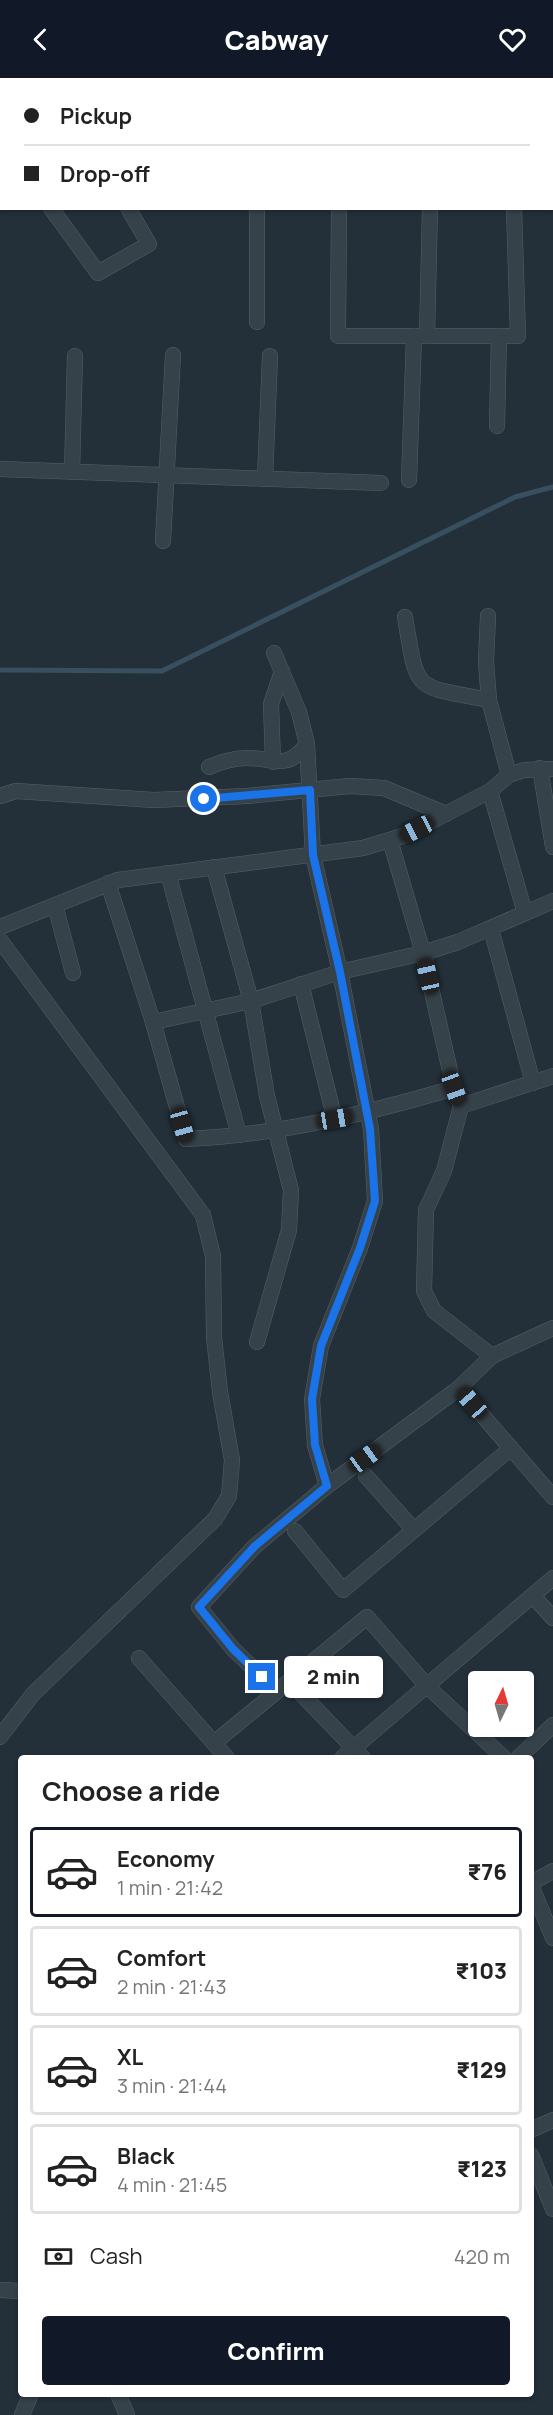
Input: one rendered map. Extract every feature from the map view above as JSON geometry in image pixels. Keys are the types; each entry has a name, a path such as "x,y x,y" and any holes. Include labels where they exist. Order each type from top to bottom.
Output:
{"street":[{"path":"53,210 98,273 149,244 129,210"},
{"path":"257,210 258,321"},
{"path":"339,210 338,336 518,336 514,210"},
{"path":"409,480 430,210"},
{"path":"497,426 499,336"},
{"path":"163,541 173,355"},
{"path":"72,472 75,356"},
{"path":"265,478 270,356"},
{"path":"0,470 381,483"},
{"path":"488,616 486,662 489,700 509,776"},
{"path":"405,617 414,672 421,683 432,689 489,700"},
{"path":"274,653 299,712 307,744 313,855 340,972 368,1113 375,1201 360,1248 321,1346 312,1399 315,1445 327,1486"},
{"path":"273,762 271,704 282,671"},
{"path":"209,767 230,759 286,761 298,756 307,744"},
{"path":"0,927 108,883 363,848 390,840 446,814 490,792 509,776 546,769 553,847"},
{"path":"0,796 16,791 154,800 247,796 350,786 384,788 446,814"},
{"path":"490,792 525,913"},
{"path":"390,840 423,953 454,1088 461,1106 444,1171 426,1210 424,1291 434,1311 492,1356"},
{"path":"214,867 251,1000 267,1096 291,1190 289,1230 257,1342"},
{"path":"168,873 239,1135"},
{"path":"108,883 153,1022 186,1139 276,1131 368,1113 454,1088"},
{"path":"153,1022 251,1000 340,972 423,953 491,928 553,901"},
{"path":"55,905 73,973"},
{"path":"491,928 533,1083"},
{"path":"0,940 203,1215 213,1256 214,1337 220,1392 232,1460 229,1496 215,1519 33,1694 0,1737"},
{"path":"301,984 335,1119"},
{"path":"461,1106 553,1076"},
{"path":"553,1328 492,1356 459,1388 327,1486 255,1546 199,1607 233,1649 283,1686 358,1753 427,1686 553,1578"},
{"path":"459,1388 511,1448 547,1480 553,1497"},
{"path":"295,1531 343,1590 511,1448"},
{"path":"366,1476 414,1530"},
{"path":"533,1596 553,1618"},
{"path":"214,1743 367,1617 427,1686 501,1755"},
{"path":"139,1658 225,1755"},
{"path":"521,1755 553,1725"},
{"path":"534,1882 553,1871"},
{"path":"535,1907 553,1938"},
{"path":"534,2129 553,2120"},
{"path":"534,2162 553,2209"},
{"path":"0,2290 18,2291"},
{"path":"22,2415 31,2397"},
{"path":"119,2397 127,2415"}],"waterway":[{"path":"0,670 162,671 515,497 553,487"}],"route":[{"path":"204,799 310,790 313,855 340,972 370,1129 375,1201 360,1248 321,1346 312,1399 315,1445 327,1486 255,1546 199,1607 233,1649 262,1677"}]}
